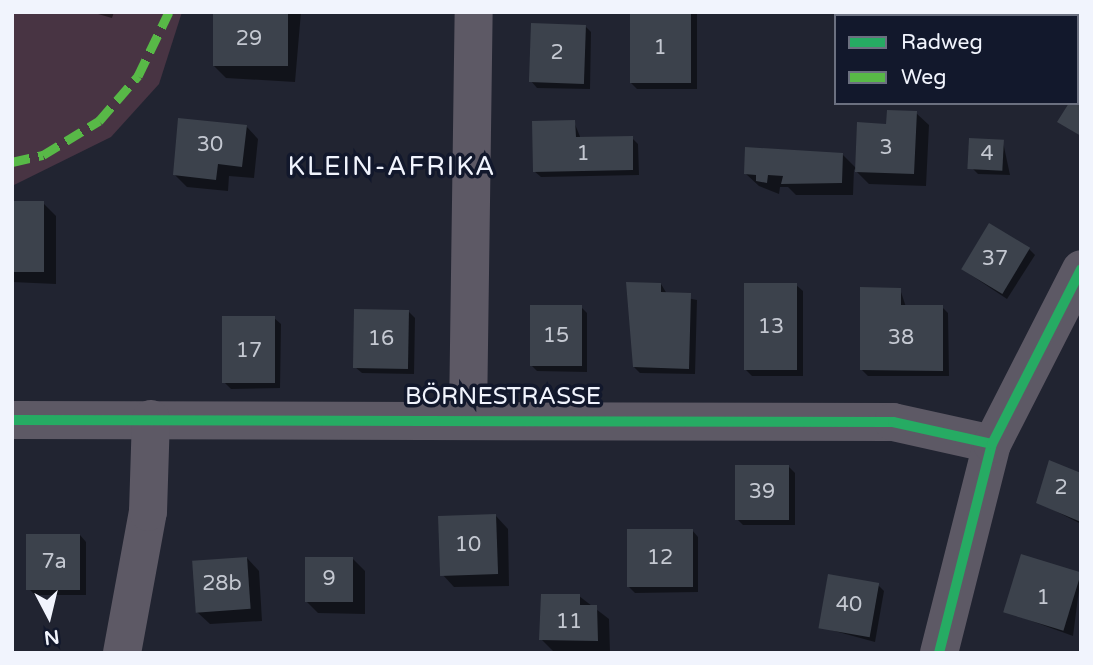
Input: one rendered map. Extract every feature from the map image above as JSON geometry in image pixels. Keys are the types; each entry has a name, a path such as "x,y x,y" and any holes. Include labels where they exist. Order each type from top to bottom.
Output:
{"street":[{"path":"468,417 474,12"},
{"path":"939,653 992,444 1081,269"},
{"name":"BÖRNESTRASSE","path":"12,420 468,417 893,422 992,444"},
{"path":"122,653 148,512 151,419"}],"shaded area":[{"path":"12,12 182,12 159,84 111,137 12,186"}],"building":[{"path":"213,12 288,12 288,66 213,66"},
{"path":"630,12 691,12 691,83 630,83"},
{"path":"531,23 586,25 584,84 529,82"},
{"path":"1081,84 1081,136 1057,122 1068,105 1079,105"},
{"path":"887,110 917,111 914,174 855,172 857,122 886,124"},
{"path":"178,118 247,125 242,167 218,164 216,180 173,175"},
{"path":"575,120 576,137 633,136 633,170 533,172 532,121"},
{"path":"969,138 1004,140 1002,171 967,169"},
{"path":"745,147 843,153 842,183 781,184 783,176 768,175 767,183 756,181 756,175 744,174"},
{"path":"12,201 44,201 44,272 12,272"},
{"path":"989,223 1030,248 1002,294 961,269"},
{"path":"626,282 661,283 661,292 691,293 689,369 633,367"},
{"path":"744,283 797,283 797,370 744,370"},
{"path":"860,287 901,288 901,305 943,305 943,371 860,370"},
{"path":"530,305 582,305 582,366 530,366"},
{"path":"354,309 409,310 408,369 353,368"},
{"path":"222,316 275,316 275,383 222,383"},
{"path":"1049,460 1081,473 1081,522 1036,503"},
{"path":"735,465 789,465 789,520 735,520"},
{"path":"496,514 498,574 440,576 438,516"},
{"path":"627,529 693,529 693,587 627,587"},
{"path":"26,534 80,534 80,590 26,590"},
{"path":"1021,554 1081,572 1063,631 1003,612"},
{"path":"247,557 251,609 196,613 192,561"},
{"path":"305,557 353,557 353,602 305,602"},
{"path":"828,574 879,583 870,637 818,628"},
{"path":"541,594 580,594 580,605 597,605 598,641 539,640"}],"marked path":[{"path":"12,162 43,155 99,121 138,76 169,12"}],"cycle path":[{"path":"939,653 992,444 1081,269"},
{"path":"12,420 893,422 992,444"}],"district":[{"name":"KLEIN-AFRIKA","path":"392,167"}]}
